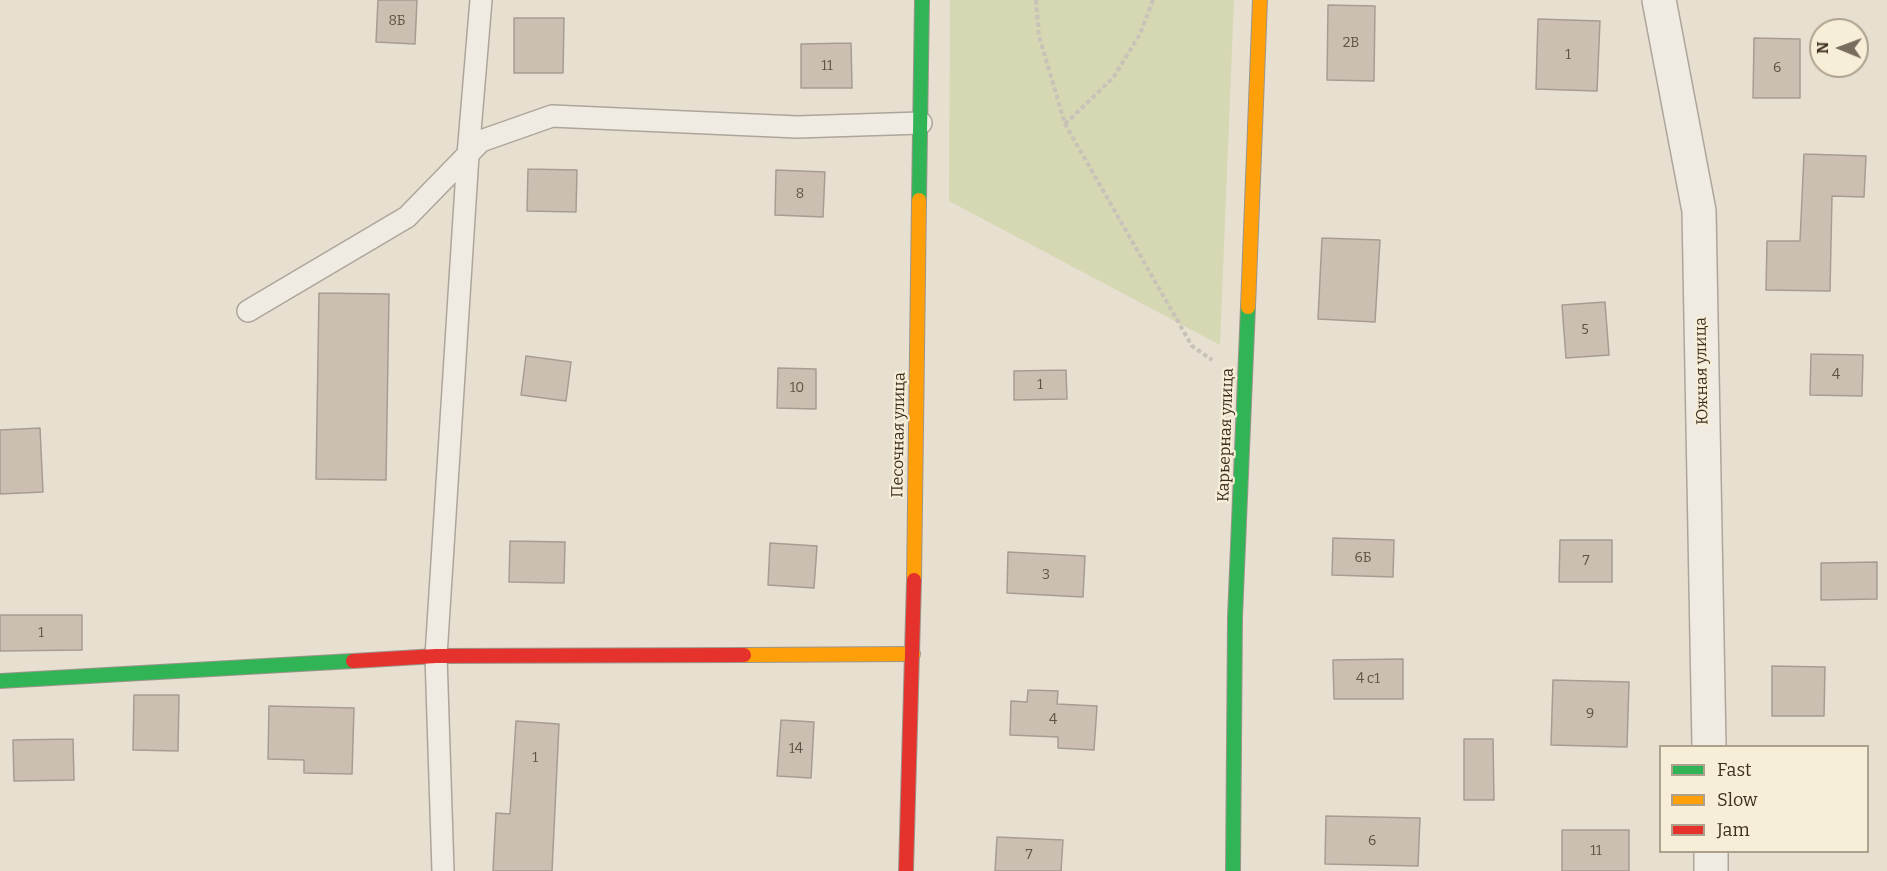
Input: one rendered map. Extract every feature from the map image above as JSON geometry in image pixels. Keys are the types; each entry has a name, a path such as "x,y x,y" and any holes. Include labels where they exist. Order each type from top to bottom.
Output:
{"street":[{"name":"Песочная улица","path":"906,871 913,654 922,0"},
{"name":"Карьерная улица","path":"1233,871 1235,616 1260,0"},
{"name":"Южная улица","path":"1659,0 1699,211 1709,745"},
{"path":"0,681 436,656 913,654"},
{"path":"1711,853 1711,871"}],"lane":[{"path":"443,871 436,656 468,154 481,0"},
{"path":"248,311 407,217 481,141 552,117 797,127 921,123"}],"path":[{"path":"1036,0 1040,36 1065,124 1192,346 1245,382"},
{"path":"1065,124 1113,78 1140,34 1153,0"}],"green space":[{"path":"950,0 1234,0 1220,345 949,201"}],"building":[{"path":"378,0 417,0 415,44 376,42"},
{"path":"1328,5 1375,6 1374,81 1327,80"},
{"path":"514,18 564,18 563,73 514,73"},
{"path":"1538,19 1600,21 1597,91 1536,89"},
{"path":"1754,38 1800,39 1800,98 1753,98"},
{"path":"851,43 852,88 801,88 801,44"},
{"path":"1804,154 1866,156 1864,197 1832,196 1830,291 1766,290 1767,241 1800,241"},
{"path":"528,169 577,170 576,212 527,211"},
{"path":"776,170 825,172 823,217 775,215"},
{"path":"1322,238 1380,240 1375,322 1318,319"},
{"path":"319,293 389,294 386,480 316,479"},
{"path":"1605,302 1609,355 1566,358 1562,305"},
{"path":"1811,354 1863,355 1862,396 1810,395"},
{"path":"526,356 571,362 566,401 521,395"},
{"path":"778,368 816,369 816,409 777,408"},
{"path":"1066,370 1067,399 1014,400 1014,371"},
{"path":"40,428 43,492 0,494 0,430"},
{"path":"1333,538 1394,540 1393,577 1332,575"},
{"path":"1560,540 1612,540 1612,582 1559,582"},
{"path":"510,541 565,542 564,583 509,582"},
{"path":"770,543 817,546 814,588 768,585"},
{"path":"1008,552 1085,556 1083,597 1007,593"},
{"path":"1877,562 1877,599 1821,600 1821,563"},
{"path":"0,615 82,615 82,650 0,651"},
{"path":"1403,659 1403,699 1334,699 1333,660"},
{"path":"1772,666 1825,667 1824,716 1772,716"},
{"path":"1553,680 1629,682 1627,747 1551,745"},
{"path":"1028,690 1058,691 1057,704 1097,706 1094,750 1058,748 1058,737 1010,735 1011,701 1027,702"},
{"path":"134,695 179,695 178,751 133,750"},
{"path":"269,706 354,708 352,774 304,773 304,760 268,759"},
{"path":"781,720 814,722 811,778 777,776"},
{"path":"516,721 559,724 552,871 493,871 496,813 510,814"},
{"path":"73,739 74,780 14,781 13,740"},
{"path":"1464,739 1493,739 1494,800 1464,800"},
{"path":"1326,816 1420,818 1418,866 1325,864"},
{"path":"1562,830 1629,830 1629,871 1562,871"},
{"path":"997,837 1063,840 1061,871 995,871"}],"traffic: fast":[{"path":"919,200 922,0"},
{"path":"1233,871 1235,617 1248,307"},
{"path":"0,681 353,661"}],"traffic: slow":[{"path":"1248,307 1260,0"},
{"path":"914,580 919,200"},
{"path":"744,655 913,654"}],"traffic: jam":[{"path":"906,871 914,580"},
{"path":"353,661 436,656 744,655"}]}
